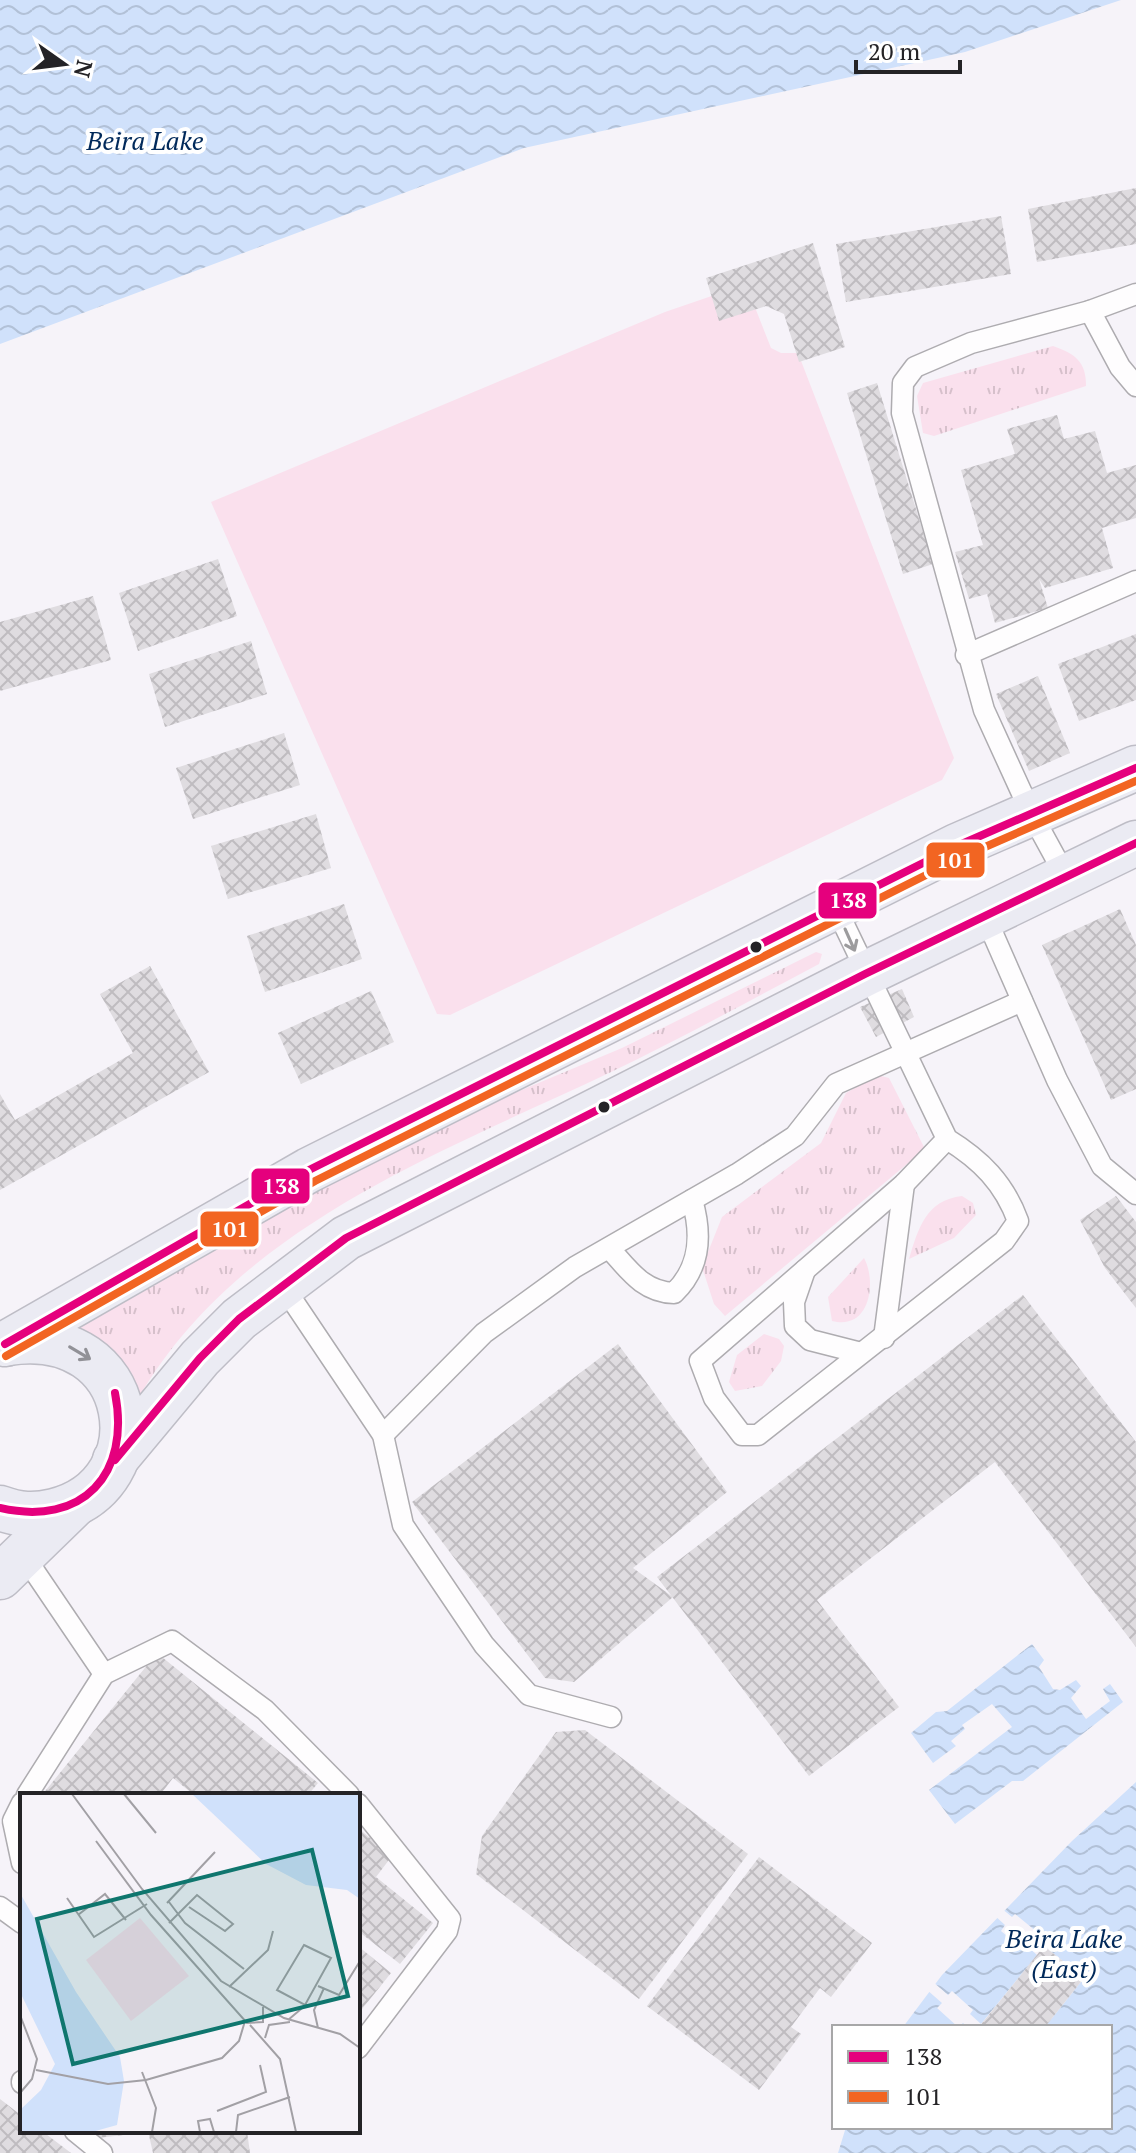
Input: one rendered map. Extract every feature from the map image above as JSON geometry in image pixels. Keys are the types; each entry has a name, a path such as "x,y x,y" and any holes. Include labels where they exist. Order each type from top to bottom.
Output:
{"highway":[{"path":"2,1345 309,1170 835,906 1031,813 1136,768"},
{"path":"11,1565 73,1506 97,1489 115,1460 200,1358 239,1319 346,1238 865,974 1136,843"},
{"path":"2,1345 37,1339 62,1343 92,1360 114,1389 119,1404 122,1429 115,1460"},
{"path":"0,1508 35,1516 73,1506"}],"lane":[{"path":"1066,877 1031,813 984,710 966,655 902,413 903,383 915,367 971,343 1090,311 1136,294"},
{"path":"1090,311 1120,367 1136,386"},
{"path":"966,655 1136,581"},
{"path":"835,906 865,974 947,1139 971,1154 992,1174 1010,1199 1018,1221 1004,1241 884,1338 758,1435 742,1435 714,1398 700,1361 904,1184 947,1139"},
{"path":"985,916 1057,1080 1102,1166 1136,1194"},
{"path":"383,1435 484,1333 575,1267 795,1136 836,1084 903,1051 1022,1001"},
{"path":"884,1338 904,1184"},
{"path":"609,1248 642,1284 657,1292 674,1293 687,1281 698,1250 701,1230 692,1200"},
{"path":"807,1266 794,1302 795,1326 810,1340 861,1353"},
{"path":"283,1286 383,1435 403,1525 484,1645 529,1695 611,1717"},
{"path":"11,1565 104,1674"},
{"path":"28,1793 104,1674 172,1641 265,1710 347,1793"},
{"path":"360,1806 450,1919 447,1931 360,2045"},
{"path":"20,1807 7,1826 20,1858"},
{"path":"0,1907 20,1922"},
{"path":"77,2133 102,2153"}],"green space":[{"path":"747,287 771,348 781,353 798,353 954,758 942,780 450,1015 437,1014 211,502 665,312 735,288"},
{"path":"1053,346 1078,360 1084,370 1086,386 934,436 923,433 917,396 923,383"},
{"path":"816,952 822,954 819,964 714,1020 412,1166 347,1201 287,1241 231,1286 181,1337 139,1397 112,1353 68,1324 301,1198 498,1100 622,1048"},
{"path":"877,1075 889,1078 925,1149 725,1316 714,1304 702,1267 722,1217 821,1143 846,1093"},
{"path":"962,1196 973,1203 976,1215 954,1238 909,1259 925,1218 940,1203"},
{"path":"864,1258 870,1291 862,1312 855,1319 845,1322 832,1321 828,1297"},
{"path":"764,1334 779,1339 784,1346 781,1361 762,1386 735,1391 729,1382 737,1355"}],"water":[{"name":"Beira Lake","path":"0,0 1121,0 965,52 524,148 0,344"},
{"path":"1032,1644 1044,1660 1039,1667 1053,1689 1060,1690 1076,1680 1081,1686 1071,1698 1086,1719 1110,1701 1103,1689 1110,1684 1123,1702 1023,1781 1012,1781 955,1824 929,1790 1012,1727 992,1704 962,1725 965,1729 951,1741 956,1746 933,1763 911,1733 936,1712 947,1711"},
{"name":"Beira Lake (East)","path":"1136,1782 1136,2153 838,2153 845,2129 1112,2129 1112,2025 904,2025 942,1975 1072,1841"}],"pier":[{"path":"1001,1908 1012,1917 1015,1914 1037,1932 1033,1937 1084,1978 1047,2025 956,2025 937,2008 942,2003 926,1989 932,1981 948,1995 952,1991 973,2010 970,2014 981,2024 1037,1955 1026,1945 1022,1949 1001,1931 1005,1925 994,1915"}],"building":[{"path":"1136,188 1136,244 1037,262 1028,209"},
{"path":"1001,216 1011,274 846,302 836,244"},
{"path":"813,243 845,347 799,362 784,314 766,306 719,321 706,278"},
{"path":"877,383 933,564 903,574 847,393"},
{"path":"1057,415 1064,439 1095,431 1107,473 1136,465 1136,518 1102,528 1113,568 1045,588 1039,579 1048,608 995,623 987,594 969,599 955,552 983,545 961,470 1015,454 1007,429"},
{"path":"218,559 237,616 138,651 119,593"},
{"path":"93,596 111,660 0,691 0,622"},
{"path":"1136,634 1136,700 1079,721 1058,664"},
{"path":"251,641 267,694 165,727 149,674"},
{"path":"1038,676 1070,753 1029,771 996,694"},
{"path":"284,733 300,785 193,819 176,768"},
{"path":"316,814 331,868 228,899 211,846"},
{"path":"344,904 362,959 265,992 247,936"},
{"path":"1120,909 1136,945 1136,1089 1111,1100 1042,945"},
{"path":"150,966 209,1072 0,1190 0,1094 15,1120 133,1053 100,994"},
{"path":"902,989 914,1017 876,1037 860,1007"},
{"path":"371,991 394,1042 301,1084 278,1033"},
{"path":"1116,1196 1136,1222 1136,1308 1105,1268 1080,1220"},
{"path":"1023,1295 1136,1442 1136,1647 995,1462 817,1600 899,1707 809,1776 657,1577"},
{"path":"618,1344 727,1492 633,1568 673,1597 574,1682 545,1678 412,1502"},
{"path":"157,1653 318,1783 310,1793 192,1793 173,1778 162,1793 44,1793"},
{"path":"585,1730 748,1854 639,1999 476,1874 482,1836 556,1732"},
{"path":"360,1830 392,1856 376,1877 433,1923 400,1964 360,1933"},
{"path":"759,1857 872,1943 831,1997 820,1988 791,2027 801,2034 759,2090 647,2006"},
{"path":"1044,1946 1084,1978 1047,2025 981,2025"},
{"path":"360,1948 391,1973 360,2012"},
{"path":"0,2099 20,2114 20,2133 45,2133 71,2153 0,2153"},
{"path":"96,2133 142,2133 97,2138"},
{"path":"148,2133 247,2133 250,2153 153,2153"}],"transit line":[{"name":"138","path":"5,1344 309,1170 957,846 1136,768"},
{"name":"101","path":"6,1356 315,1181 962,857 1136,781"},
{"name":"138","path":"115,1460 200,1358 239,1319 346,1238 865,974 1136,843"},
{"name":"138","path":"0,1508 29,1512 55,1509 77,1501 95,1488 108,1470 115,1448 118,1422 115,1393"}]}
